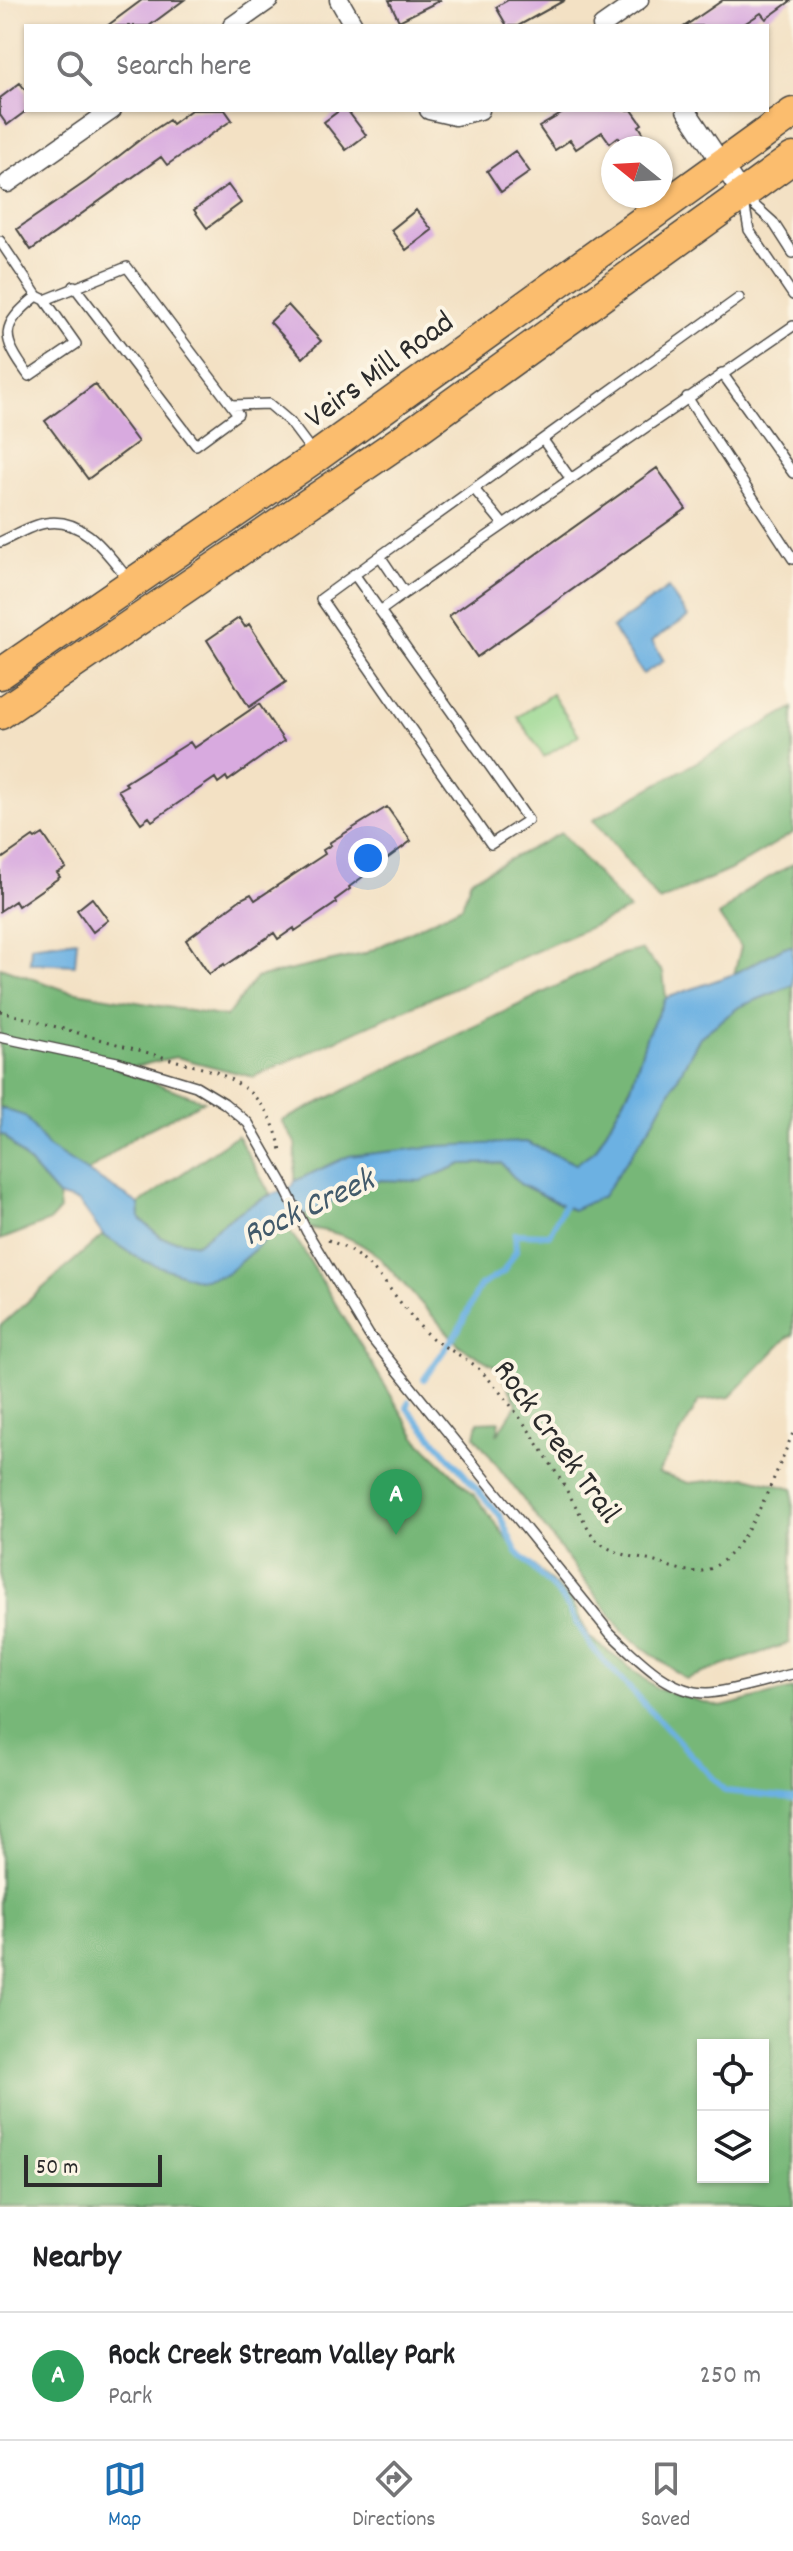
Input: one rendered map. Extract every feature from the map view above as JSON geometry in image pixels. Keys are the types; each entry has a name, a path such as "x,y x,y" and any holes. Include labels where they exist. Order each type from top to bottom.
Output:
{"main road":[{"name":"Veirs Mill Road","path":"0,674 380,412 793,113"},
{"path":"0,714 402,440 793,158"},
{"path":"380,412 402,440"}],"street":[{"path":"235,24 269,0"},
{"path":"339,0 353,24"},
{"path":"605,24 639,0"},
{"path":"4,186 109,112"},
{"path":"438,112 455,116 472,112"},
{"path":"687,112 742,194"}],"lane":[{"path":"742,194 773,222 793,253"},
{"path":"742,194 749,230 793,295"},
{"path":"0,241 41,298 76,344 29,376 6,346 6,321 14,311 41,298 74,286 127,267 238,414 196,445 74,286"},
{"path":"354,574 528,820 491,844 321,599 354,574 739,298"},
{"path":"380,611 793,326"},
{"path":"722,373 793,473"},
{"path":"687,397 793,559"},
{"path":"232,405 269,404 290,422 316,457"},
{"path":"543,440 570,478"},
{"path":"474,489 503,524"},
{"path":"0,542 45,523 66,524 94,538 133,585"},
{"path":"380,556 405,593"},
{"path":"0,1037 117,1062 196,1086 224,1103 248,1123 300,1220 369,1335 556,1570 620,1643 680,1688 708,1693 793,1674"}],"path":[{"name":"Rock Creek Trail","path":"307,1232 342,1245 372,1265 426,1333 482,1373 532,1434 598,1542 616,1552 687,1571 708,1570 729,1556 756,1513 793,1433"}],"green space":[{"path":"552,694 579,735 544,757 518,717"},
{"path":"793,708 793,833 730,870 659,901 593,820"},
{"path":"561,833 629,910 253,1077 176,1057 120,1070 204,1101 135,1136 86,1173 48,1147 25,1117 0,1107 0,967 65,990 226,1017 256,978 364,954 462,906 471,879"},
{"path":"793,864 793,946 784,947 734,974 741,947 719,916 747,890"},
{"path":"641,950 663,972 666,998 647,1035 631,1086 596,1149 576,1164 526,1142 349,1156 295,1181 296,1144 282,1121 622,954"},
{"path":"793,985 793,1335 730,1397 699,1401 658,1473 689,1483 747,1477 793,1489 789,1643 686,1679 625,1634 475,1436 478,1422 500,1421 497,1435 517,1404 499,1369 460,1346 379,1257 346,1237 308,1228 304,1214 380,1180 421,1181 462,1164 501,1163 520,1184 572,1210 603,1196 653,1122 700,1037 739,1007"},
{"path":"0,1134 58,1196 60,1210 50,1221 0,1240"},
{"path":"237,1135 270,1194 229,1218 197,1244 162,1238 140,1219 139,1204"},
{"path":"286,1227 300,1245 418,1440 475,1496 514,1548 571,1600 589,1637 658,1689 721,1707 793,1689 793,2207 0,2207 0,1326 103,1235 144,1261 225,1275 273,1233"}],"water":[{"path":"668,588 688,617 652,641 664,661 643,674 612,628"},
{"path":"77,940 75,965 30,963 31,946"},
{"name":"Rock Creek","path":"793,946 793,985 739,1007 700,1037 653,1122 603,1196 573,1210 520,1184 501,1163 462,1164 421,1181 380,1180 304,1214 273,1233 225,1275 198,1280 144,1261 103,1235 79,1202 58,1196 0,1134 0,1108 25,1116 48,1147 139,1204 140,1219 162,1238 197,1244 253,1204 349,1156 439,1146 526,1142 576,1164 596,1149 631,1087 647,1035 666,998 734,974 784,947"}],"building":[{"path":"142,0 184,0 152,24 110,24"},
{"path":"389,0 441,0 399,21"},
{"path":"508,0 565,0 522,24 506,24 496,7"},
{"path":"723,0 792,0 766,19 761,13 744,24 688,24"},
{"path":"20,83 24,88 25,112 7,125 0,115 0,98"},
{"path":"188,112 226,112 232,120 167,165 161,157 31,250 17,229 87,181 146,135 169,120 172,124"},
{"path":"337,112 349,112 366,135 346,150 324,122"},
{"path":"565,112 633,112 642,124 639,126 644,134 641,136 605,136 602,132 576,149 570,140 555,150 539,127"},
{"path":"515,151 530,172 501,192 487,171"},
{"path":"228,185 241,203 207,228 194,210"},
{"path":"416,210 432,230 406,250 391,230"},
{"path":"288,305 321,341 303,358 270,322"},
{"path":"95,384 138,442 88,479 45,421"},
{"path":"657,468 686,509 477,657 449,616"},
{"path":"239,618 245,627 249,624 286,682 249,707 207,640"},
{"path":"259,704 284,741 228,781 226,777 218,783 215,778 152,821 149,817 141,823 118,790 190,742 194,748"},
{"path":"387,807 411,841 349,887 335,900 336,903 295,931 294,928 278,939 274,933 209,974 186,940 241,899 251,894 255,900 325,854 323,850 331,845 329,843"},
{"path":"43,834 66,868 57,873 60,877 18,906 15,901 0,911 0,860 33,837 35,839"},
{"path":"92,898 108,920 93,932 77,910"}],"waterway":[{"path":"424,1379 459,1329 480,1286 503,1272 516,1251 515,1234 549,1235 568,1198"},
{"path":"409,1402 407,1408 500,1516 516,1551 562,1598 592,1648 725,1791 793,1798"}],"place":[{"name":"Rock Creek Stream Valley Park","path":"396,1535"}]}
